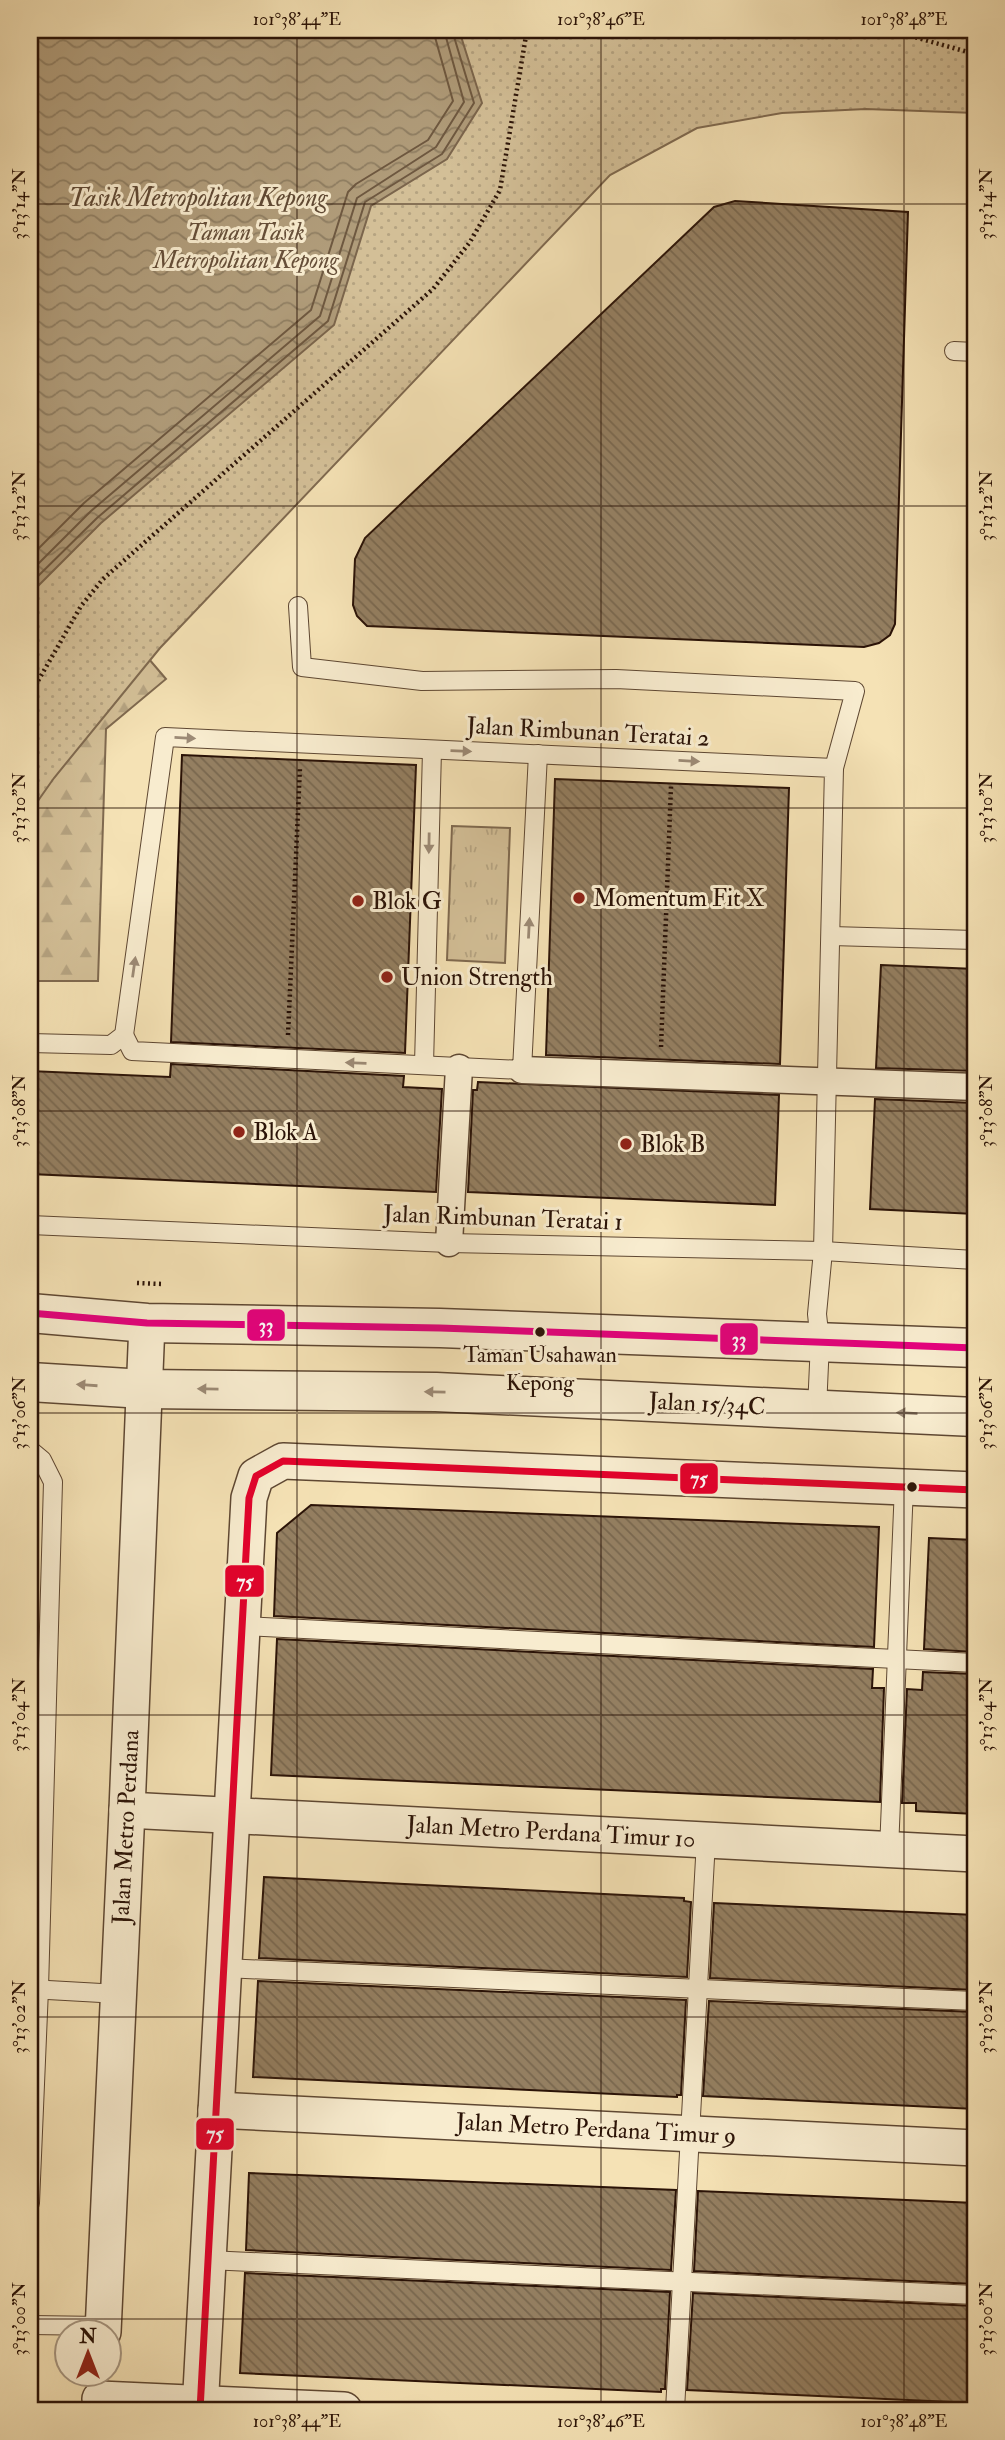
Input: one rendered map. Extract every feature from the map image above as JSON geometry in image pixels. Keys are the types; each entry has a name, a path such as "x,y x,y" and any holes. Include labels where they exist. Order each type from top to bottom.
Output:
{"street":[{"path":"449,1243 459,1068"},
{"path":"522,1070 975,1087"},
{"path":"30,1313 147,1323 440,1328 540,1334 975,1348"},
{"name":"Jalan Metro Perdana","path":"104,2318 147,1323"},
{"name":"Jalan 15/34C","path":"30,1381 144,1389 436,1392 975,1417"},
{"path":"200,2407 249,1498 257,1476 283,1461 975,1490"},
{"name":"Jalan Metro Perdana Timur 10","path":"127,1810 975,1854"},
{"name":"Jalan Metro Perdana Timur 9","path":"216,2110 975,2148"},
{"path":"100,2394 200,2407 344,2410"}],"lane":[{"path":"954,351 975,352"},
{"path":"298,606 302,667 422,681 615,679 855,691 834,768 823,1251 817,1314 820,1342 817,1409"},
{"name":"Jalan Rimbunan Teratai 2","path":"124,1035 165,737 834,768"},
{"path":"424,1065 432,750"},
{"path":"30,1042 111,1045 124,1035 132,1051 522,1070 538,754"},
{"path":"831,936 975,940"},
{"name":"Jalan Rimbunan Teratai 1","path":"30,1225 449,1243 823,1251 975,1260"},
{"path":"30,1450 42,1460 53,1482 30,2203"},
{"path":"889,1850 904,1486"},
{"path":"242,1626 975,1663"},
{"path":"676,2410 706,1840"},
{"path":"224,1968 975,2001"},
{"path":"35,1989 119,1994"},
{"path":"208,2260 975,2295"},
{"path":"30,2325 52,2326"}],"path":[{"path":"30,695 81,606 103,579 433,289 470,242 500,190 527,30"},
{"path":"889,30 975,54"},
{"path":"286,1060 301,744"},
{"path":"660,1076 672,760"}],"green space":[{"name":"Taman Tasik Metropolitan Kepong","path":"30,30 975,30 975,113 866,109 782,113 697,128 610,175 160,648 54,778 30,812"},
{"path":"113,617 166,679 106,729 98,981 30,981 30,740"},
{"path":"452,826 510,828 505,963 447,960"}],"water":[{"name":"Tasik Metropolitan Kepong","path":"30,30 459,30 482,103 447,159 371,206 334,325 101,523 30,594"}],"building":[{"path":"735,201 908,212 895,624 890,635 879,643 864,647 367,626 357,616 353,605 355,559 365,538 714,207"},
{"path":"182,755 416,765 405,1053 171,1042"},
{"path":"555,779 789,788 780,1064 546,1055"},
{"path":"881,965 975,969 975,1071 876,1068"},
{"name":"Blok A","path":"171,1064 404,1076 403,1087 442,1089 436,1192 30,1174 30,1071 170,1077"},
{"name":"Blok B","path":"478,1082 779,1095 775,1205 468,1192 473,1090 477,1090"},
{"path":"875,1099 975,1103 975,1214 870,1209"},
{"path":"311,1505 879,1527 874,1647 274,1616 277,1533"},
{"path":"929,1538 975,1540 975,1652 924,1649"},
{"path":"277,1639 873,1669 872,1688 884,1688 880,1802 271,1775"},
{"path":"923,1672 975,1674 975,1814 916,1811 916,1803 902,1803 907,1689 922,1690"},
{"path":"264,1877 684,1898 684,1901 691,1902 687,1977 259,1958"},
{"path":"714,1903 975,1915 975,1990 710,1978"},
{"path":"258,1981 686,2000 681,2095 677,2097 253,2077"},
{"path":"709,2001 975,2012 975,2109 703,2096"},
{"path":"249,2173 676,2190 671,2270 246,2250"},
{"path":"698,2191 975,2203 975,2284 694,2271"},
{"path":"245,2273 670,2292 665,2389 661,2389 661,2392 240,2373"},
{"path":"693,2293 975,2306 975,2403 687,2390"}],"transit line":[{"name":"33","path":"30,1313 147,1323 440,1328 975,1348"},
{"name":"75","path":"200,2410 249,1498 256,1476 283,1461 975,1490"}],"place":[{"name":"Momentum Fit X","path":"579,898"},
{"name":"Blok G","path":"358,901"},
{"name":"Union Strength","path":"387,977"},
{"name":"Blok A","path":"239,1132"},
{"name":"Blok B","path":"626,1144"},
{"name":"Taman Usahawan Kepong","path":"540,1332"}]}
